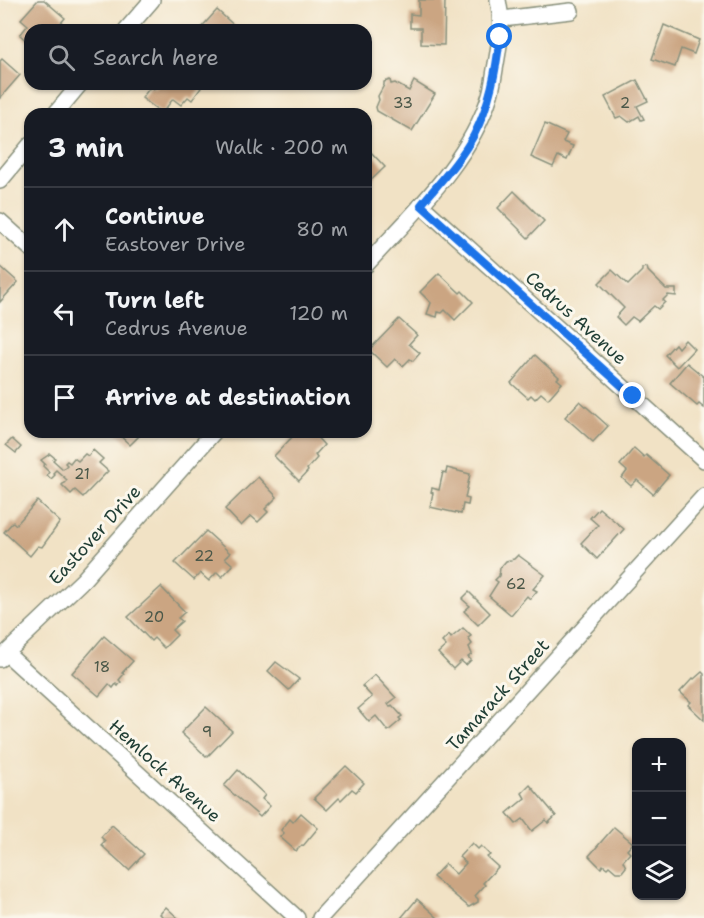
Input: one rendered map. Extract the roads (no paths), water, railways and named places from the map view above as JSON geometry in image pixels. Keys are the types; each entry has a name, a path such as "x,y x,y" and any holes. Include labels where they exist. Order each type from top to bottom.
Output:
{"street":[{"path":"131,24 152,0"},
{"path":"372,258 452,168 474,135 490,95 502,19 498,0"},
{"path":"502,19 571,11"},
{"path":"61,108 75,90"},
{"path":"0,181 24,152"},
{"name":"Cedrus Avenue","path":"421,205 704,460"},
{"path":"0,221 24,243"},
{"name":"Eastover Drive","path":"4,656 83,580 209,438"},
{"name":"Tamarack Street","path":"320,918 704,496"},
{"name":"Hemlock Avenue","path":"4,656 297,918"}]}
